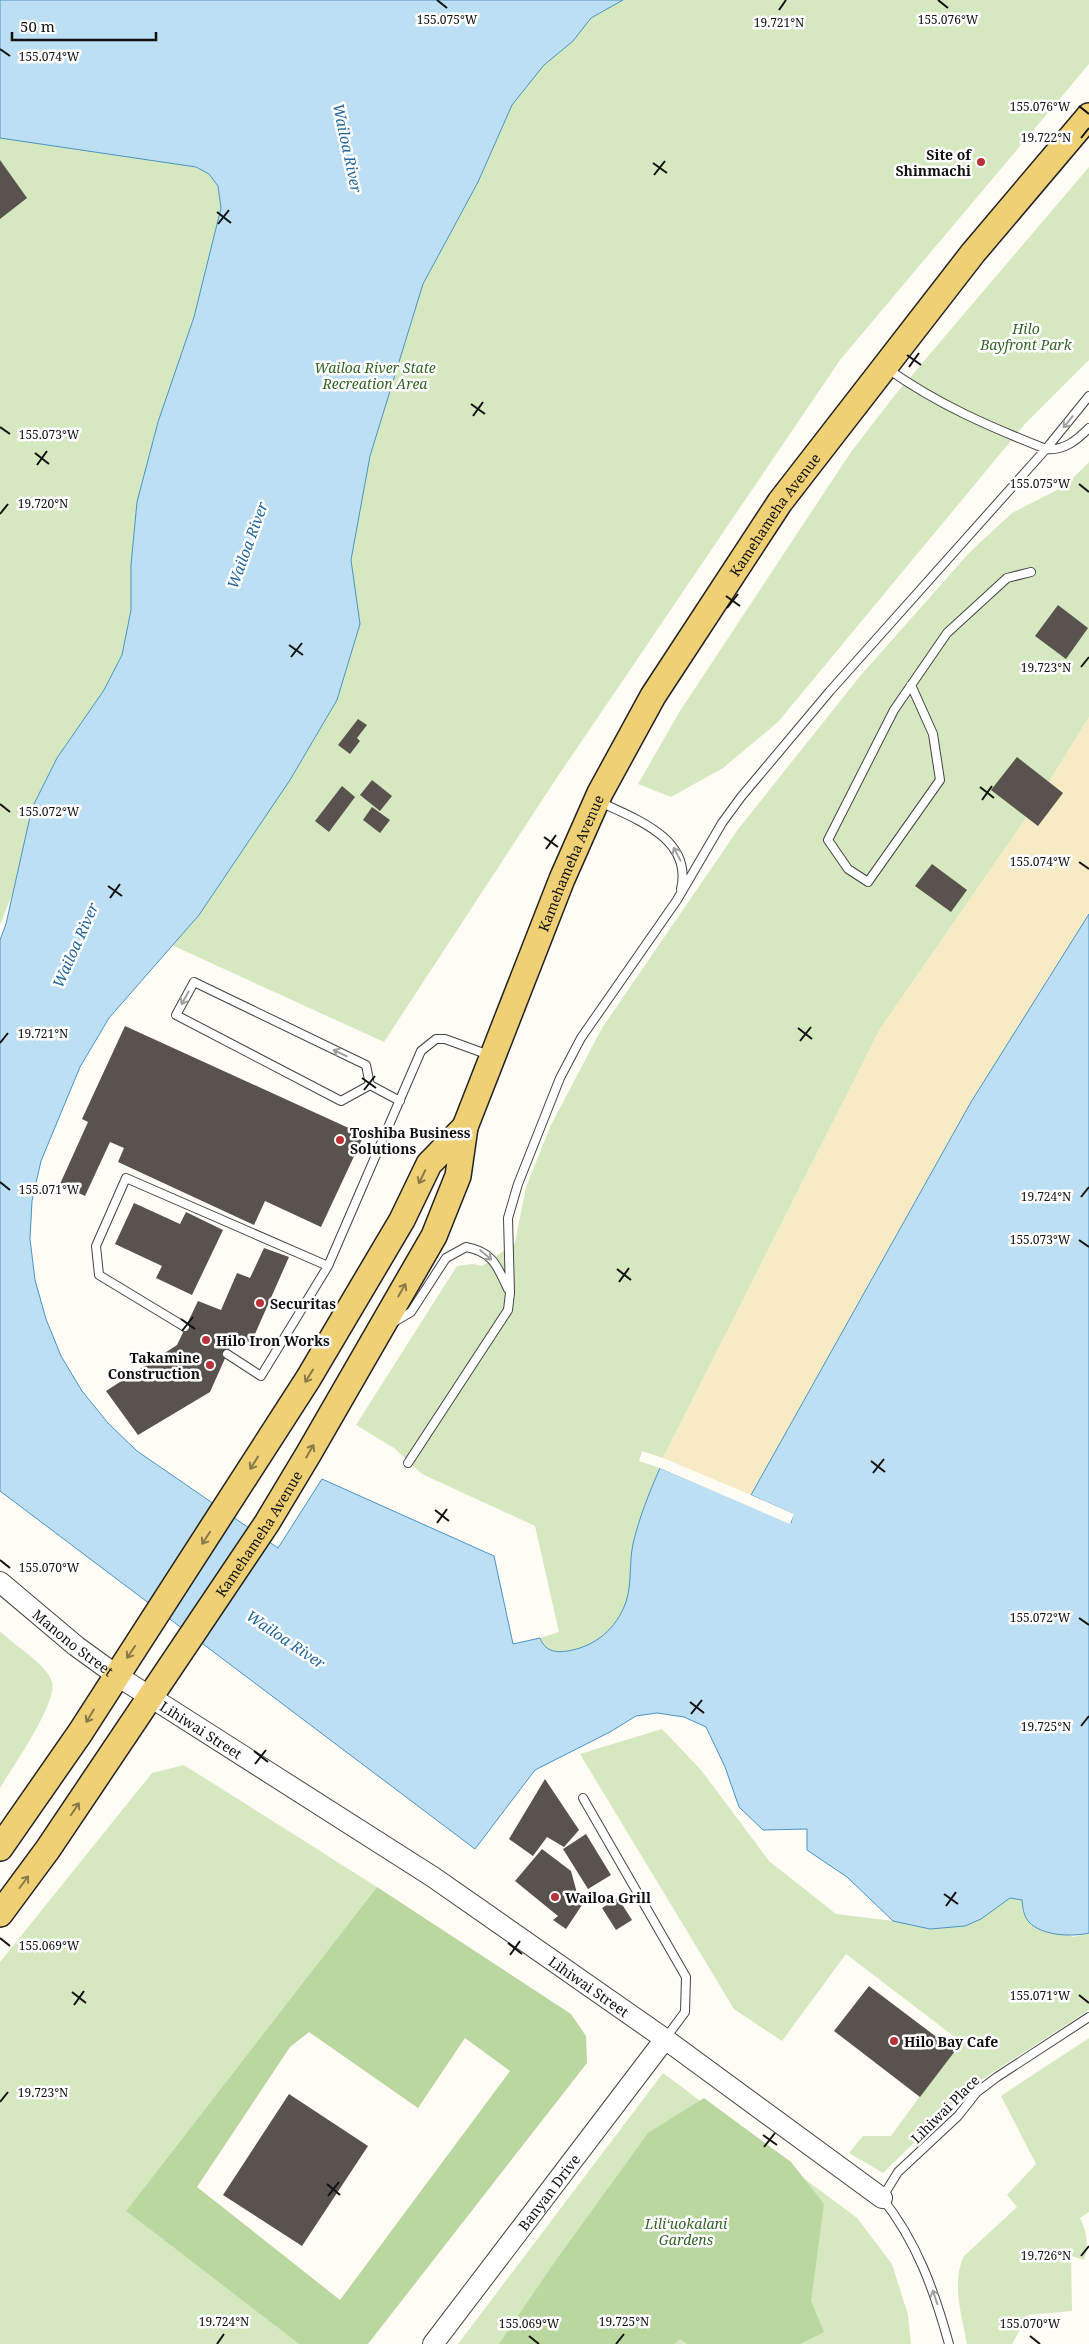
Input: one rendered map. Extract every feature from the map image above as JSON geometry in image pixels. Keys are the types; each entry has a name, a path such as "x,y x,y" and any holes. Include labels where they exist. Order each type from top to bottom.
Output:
{"main road":[{"name":"Kamehameha Avenue","path":"0,1914 48,1849 151,1698 267,1522 434,1236 458,1176 464,1127 562,879 596,800 626,744 694,631 722,593 780,502 884,366 973,253 1089,116"},
{"name":"Kamehameha Avenue","path":"0,1848 80,1733 343,1321 402,1220 428,1164 464,1127"}],"street":[{"name":"Manono Street","path":"0,1582 76,1646 151,1698"},
{"name":"Lihiwai Street","path":"151,1698 433,1877 665,2039 882,2198"},
{"name":"Banyan Drive","path":"433,2344 665,2039"}],"lane":[{"path":"884,366 935,400 994,429 1046,449 1055,450 1076,441 1089,428"},
{"path":"408,1463 508,1310 510,1293 508,1218 518,1184 560,1078 581,1038 677,900 722,823 741,797 830,691 1046,449 1089,396"},
{"path":"911,685 933,734 940,780 868,882 848,868 828,840 894,710 911,685 947,633 1007,578 1031,572"},
{"path":"596,800 655,830 672,846 680,859 683,872 683,884 677,900"},
{"path":"194,982 366,1065 370,1085 341,1101 176,1015 194,982"},
{"path":"227,1354 262,1376 328,1266 421,1051 436,1039 445,1039 493,1056"},
{"path":"370,1085 400,1101"},
{"path":"185,1327 99,1275 96,1246 126,1178 328,1266"},
{"path":"377,1333 411,1312 446,1258 466,1246 481,1250 494,1262 510,1293"},
{"path":"583,1798 686,1977 685,2012 665,2039"},
{"name":"Lihiwai Place","path":"882,2198 898,2172 958,2116 977,2092 997,2076 1089,2017"},
{"name":"Lihiwai Street","path":"882,2198 900,2220 927,2272 949,2344"}],"green space":[{"name":"Wailoa River State Recreation Area","path":"0,0 1089,0 1089,64 840,360 554,782 384,1042 176,947 18,880 0,925"},
{"name":"Hilo Bayfront Park","path":"1089,167 1089,360 1024,425 778,722 723,768 671,797 638,784 680,711 851,452 895,395"},
{"path":"1089,462 1089,717 1031,811 880,1029 663,1458 642,1451 639,1461 660,1468 635,1534 628,1595 622,1612 604,1635 587,1645 568,1651 559,1652 551,1650 545,1646 540,1638 559,1632 535,1526 422,1474 394,1448 356,1425 457,1266 472,1264 482,1266 515,1243 526,1187 551,1125 602,1028 739,828 861,675 970,552 1012,513 1065,486"},
{"path":"0,1631 44,1668 52,1682 52,1691 41,1719 0,1788"},
{"path":"662,1729 701,1770 769,1861 836,1914 893,1921 930,1929 981,1919 1009,1898 1022,1900 1023,1913 1073,1937 1089,1933 1089,2010 972,2086 883,2173 849,2153 863,2136 891,2136 960,2041 846,1954 782,2041 734,2009 580,1754"},
{"path":"184,1765 377,1887 126,2211 299,2344 0,2344 0,1962 152,1773"},
{"path":"377,1887 571,2014 586,2036 587,2063 368,2344 299,2344 126,2211","holes":["309,2032 418,2108 465,2038 510,2071 340,2300 197,2187 290,2047"]},
{"path":"1089,2038 1089,2212 1080,2218 1086,2239 1084,2260 1071,2256 1072,2311 1028,2315 1012,2344 967,2344 959,2300 958,2277 960,2266 964,2256 1017,2207 1007,2195 1036,2164 1001,2096"},
{"name":"Liliʻuokalani Gardens","path":"663,2073 857,2218 892,2264 908,2315 911,2344 458,2344"},
{"name":"Liliʻuokalani Gardens","path":"704,2098 791,2162 824,2204 811,2301 824,2332 800,2344 687,2344 680,2339 674,2344 499,2344 554,2263 648,2133"}],"sand":[{"path":"1089,717 1089,914 971,1102 751,1495 663,1458 880,1029 1031,811"}],"water":[{"name":"Wailoa River","path":"0,0 623,0 591,18 573,41 544,65 512,105 478,182 423,284 370,456 351,560 360,624 337,700 290,780 199,915 109,1018 80,1067 41,1161 32,1201 30,1239 35,1280 46,1319 61,1356 82,1391 108,1423 137,1451 278,1548 322,1479 494,1556 513,1644 540,1638 545,1646 551,1650 559,1652 578,1649 604,1635 622,1612 629,1588 635,1534 660,1468 791,1523 793,1514 751,1495 971,1102 1089,914 1089,1933 1066,1935 1041,1930 1027,1919 1022,1900 1010,1898 981,1919 965,1926 930,1929 893,1921 847,1877 807,1850 807,1829 763,1830 739,1807 725,1767 706,1727 684,1717 657,1713 636,1716 610,1732 535,1770 475,1849 0,1491 0,940 6,924 32,808 57,758 104,690 122,655 131,610 131,565 137,502 158,422 194,317 221,208 218,186 209,174 196,167 0,138"}],"pier":[{"path":"661,1466 789,1520 791,1515 750,1497 749,1494 794,1514 790,1524 657,1467"}],"building":[{"path":"0,160 27,198 0,219"},
{"path":"1058,605 1088,628 1066,659 1035,636"},
{"path":"358,719 367,725 357,738 360,741 350,754 338,745"},
{"path":"1017,757 1063,793 1038,826 991,790"},
{"path":"372,780 392,796 380,811 360,795"},
{"path":"342,786 355,797 329,832 315,821"},
{"path":"372,807 390,820 380,833 363,820"},
{"path":"932,864 967,890 951,912 915,886"},
{"path":"125,1026 364,1135 321,1227 265,1201 254,1225 118,1162 124,1148 110,1142 85,1196 60,1184 88,1122 82,1119"},
{"path":"134,1203 180,1224 186,1212 223,1230 192,1295 156,1278 162,1266 115,1244"},
{"name":"Hilo Iron Works","path":"264,1248 289,1257 251,1343 235,1336 210,1392 138,1435 106,1391 177,1345 198,1301 221,1310 237,1273 250,1278"},
{"path":"545,1779 579,1830 564,1847 547,1837 533,1856 509,1839"},
{"path":"586,1834 611,1875 588,1889 563,1849"},
{"path":"542,1849 571,1871 577,1893 586,1899 566,1929 553,1920 558,1916 515,1881"},
{"path":"618,1898 632,1920 616,1930 602,1908"},
{"name":"Hilo Bay Cafe","path":"869,1986 955,2051 920,2097 834,2031"},
{"path":"289,2094 368,2146 302,2246 223,2195"}],"place":[{"name":"Site of Shinmachi","path":"981,162"},
{"name":"Toshiba Business Solutions","path":"340,1140"},
{"name":"Securitas","path":"260,1303"},
{"name":"Hilo Iron Works","path":"206,1340"},
{"name":"Takamine Construction","path":"210,1365"},
{"name":"Wailoa Grill","path":"555,1897"},
{"name":"Hilo Bay Cafe","path":"894,2041"}]}
